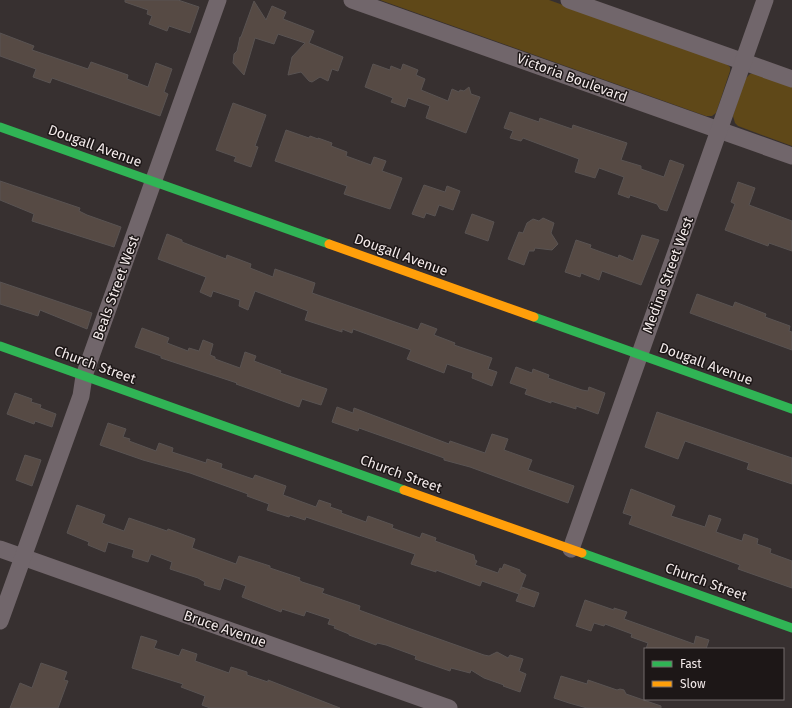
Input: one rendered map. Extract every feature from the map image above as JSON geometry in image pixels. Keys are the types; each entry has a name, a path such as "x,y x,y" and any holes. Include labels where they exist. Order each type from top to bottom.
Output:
{"main road":[{"name":"Dougall Avenue","path":"0,127 792,409"},
{"name":"Church Street","path":"0,346 792,628"}],"street":[{"name":"Beals Street West","path":"0,621 81,396 84,376 218,0"},
{"name":"Victoria Boulevard","path":"352,0 792,156"},
{"path":"569,0 792,79"},
{"name":"Medina Street West","path":"571,549 765,0"},
{"name":"Bruce Avenue","path":"0,549 449,708"}],"shaded area":[{"path":"380,0 549,0 725,63 730,67 730,71 716,113 712,116 706,116"},
{"path":"757,72 792,85 792,146 738,126 735,123 733,116 745,79 750,74"}],"building":[{"path":"125,0 178,0 199,7 190,33 169,26 167,31 149,24 152,16 147,14 148,10 125,2"},
{"path":"254,1 266,20 272,6 286,12 283,19 314,31 309,43 343,57 338,71 332,69 328,81 320,77 312,82 309,81 301,72 288,75 292,57 305,43 278,34 274,44 255,38 244,75 233,63 234,54 237,51 240,37"},
{"path":"0,33 34,46 32,50 88,69 91,62 128,75 127,79 148,87 156,63 172,69 164,92 168,94 160,116 52,78 50,83 33,77 36,69 0,56"},
{"path":"373,64 390,70 391,66 401,70 403,64 418,70 416,75 425,79 421,90 448,101 452,89 459,92 460,90 464,91 469,87 471,94 480,97 466,133 426,118 430,106 408,98 405,107 391,102 393,98 365,87"},
{"path":"233,103 266,115 255,146 258,147 251,167 234,161 236,157 216,150"},
{"path":"510,112 539,122 540,118 572,129 573,125 627,143 621,160 641,166 641,169 664,177 670,160 684,165 667,211 660,209 657,204 630,195 629,198 618,194 624,177 599,168 595,178 575,172 579,159 523,138 521,141 510,138 513,131 504,128"},
{"path":"286,130 309,138 310,136 332,143 331,146 347,152 346,156 371,165 374,157 386,161 382,171 402,178 390,209 344,194 347,186 275,161"},
{"path":"0,181 80,208 79,211 87,215 121,227 114,247 32,221 34,214 0,200"},
{"path":"738,182 755,188 749,205 792,221 792,251 769,243 768,246 725,230 735,204 731,202"},
{"path":"424,185 445,192 447,186 460,191 453,210 439,205 435,216 426,213 424,218 412,214"},
{"path":"472,214 494,222 488,241 465,233"},
{"path":"543,218 554,223 551,233 558,244 552,250 535,248 534,251 529,251 524,265 508,259 519,232 523,233 527,223 533,219 539,221"},
{"path":"167,234 182,240 182,242 226,259 227,255 251,264 250,268 273,277 275,269 315,283 312,293 418,330 421,323 437,329 434,335 455,343 454,345 492,358 488,369 497,372 492,386 472,378 473,373 447,364 444,373 407,359 411,350 353,329 352,333 342,329 342,332 305,320 308,311 255,291 248,310 239,306 240,300 213,291 211,297 200,292 206,277 158,259"},
{"path":"642,235 659,240 641,285 602,271 599,280 581,273 580,277 565,272 576,240 591,245 590,248 618,258 619,255 633,261"},
{"path":"0,282 92,313 87,329 40,310 38,316 0,304"},
{"path":"697,294 733,307 735,302 766,314 765,317 790,326 789,331 792,332 792,350 690,313"},
{"path":"142,328 169,338 167,343 188,351 189,348 199,351 203,340 213,344 210,355 215,357 215,359 240,368 245,352 256,356 254,361 281,371 280,373 327,389 321,405 302,399 299,407 236,384 237,383 161,358 161,356 135,347"},
{"path":"516,367 532,373 533,369 549,375 548,378 582,390 588,391 589,387 605,393 598,414 576,406 576,409 551,401 551,403 525,394 527,389 510,383"},
{"path":"15,393 32,399 31,402 41,405 40,408 56,414 52,427 35,421 34,424 7,414"},
{"path":"337,407 353,413 354,408 449,444 450,441 485,453 492,434 508,439 504,450 532,460 528,470 574,486 568,503 470,467 444,460 444,458 359,428 358,431 332,422"},
{"path":"657,412 792,458 792,484 747,469 749,463 685,441 678,459 645,447"},
{"path":"108,423 126,429 123,437 130,439 129,441 156,451 159,443 173,448 172,452 206,463 207,459 222,464 221,468 253,479 255,475 286,486 283,495 316,507 319,500 331,504 330,507 342,511 341,513 366,522 368,516 393,525 392,528 420,538 422,533 436,538 435,541 474,555 475,560 477,561 475,565 498,573 504,564 520,570 520,572 526,575 520,590 522,587 539,593 534,607 516,601 519,594 482,581 480,586 436,570 436,572 411,564 415,554 306,517 305,520 267,510 269,504 247,496 248,494 190,473 143,460 100,445"},
{"path":"25,455 41,460 32,486 16,480"},
{"path":"631,489 675,506 671,516 705,527 709,515 721,519 716,532 742,541 744,534 758,539 757,544 771,549 770,553 792,561 792,588 738,569 740,565 629,524 632,516 623,513"},
{"path":"77,505 105,515 102,523 124,531 129,518 167,531 168,529 195,539 192,548 236,564 239,556 270,566 270,568 300,578 299,580 302,582 324,589 322,593 360,606 359,610 408,628 484,655 489,656 497,652 508,658 510,655 523,659 519,671 526,674 520,692 484,678 471,670 470,673 451,668 450,671 415,659 416,656 386,645 377,643 376,645 349,635 334,628 335,626 328,624 330,619 306,611 304,616 282,609 281,612 242,597 246,586 224,578 220,590 204,585 205,582 198,578 170,569 172,562 151,554 148,562 132,557 134,550 108,542 105,552 88,545 89,542 67,533"},
{"path":"585,600 614,610 614,608 627,612 624,619 694,644 696,636 709,640 706,648 646,648 648,643 631,637 632,634 605,624 604,626 594,623 591,631 576,626"},
{"path":"141,636 157,641 154,648 179,656 182,649 197,654 195,661 229,673 231,667 247,672 247,675 268,682 268,680 340,708 210,708 202,705 205,696 181,687 183,684 132,668"},
{"path":"41,663 67,672 64,680 68,681 58,708 10,708 20,683 32,688"},
{"path":"561,676 587,684 588,680 617,690 624,690 626,694 661,706 661,708 587,708 569,703 554,698"}],"traffic: fast":[{"path":"0,127 329,244"},
{"path":"534,317 792,409"},
{"path":"0,346 404,490"},
{"path":"582,553 792,628"}],"traffic: slow":[{"path":"329,244 534,317"},
{"path":"404,490 582,553"}]}
